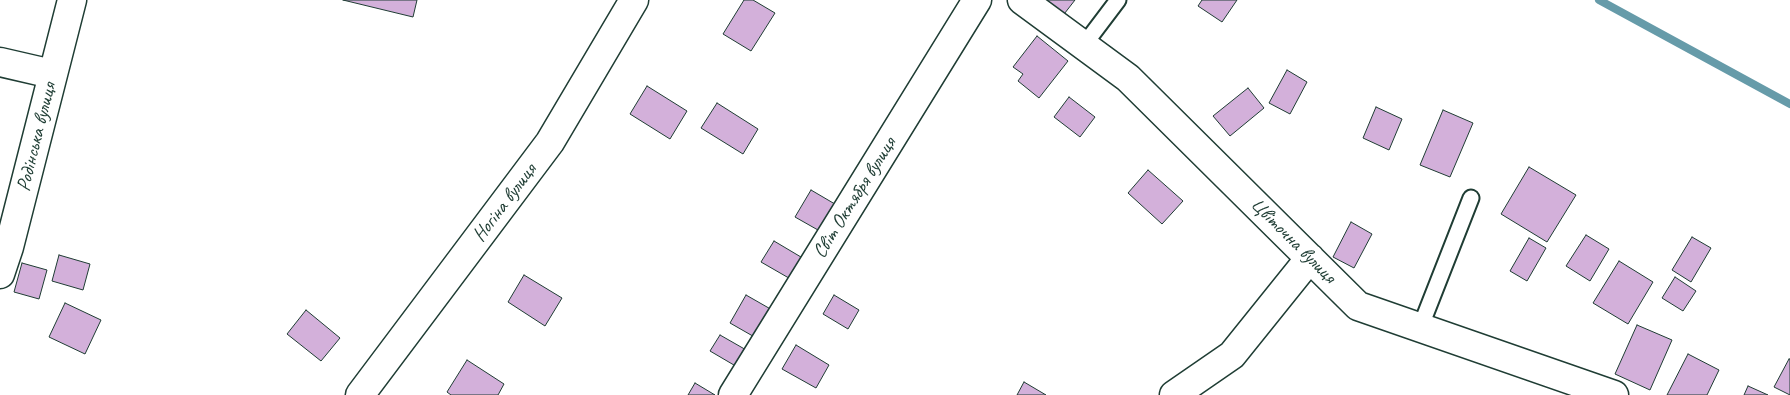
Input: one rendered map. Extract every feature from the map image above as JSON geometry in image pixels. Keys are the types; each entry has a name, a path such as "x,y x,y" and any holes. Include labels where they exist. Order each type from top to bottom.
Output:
{"street":[{"name":"Родінська вулиця","path":"0,274 5,246 72,0"},
{"name":"Ногіна вулиця","path":"360,395 550,142 634,0"},
{"name":"Світ Октября вулиця","path":"733,395 977,0"},
{"name":"Цвiточна вулиця","path":"1022,0 1128,78 1358,306 1614,395"},
{"path":"0,62 52,74"},
{"path":"1174,395 1232,355 1310,258"}],"lane":[{"path":"1084,45 1118,0"},
{"path":"1420,328 1471,198"}],"building":[{"path":"343,0 417,0 413,17"},
{"path":"744,0 753,0 775,13 751,51 723,34"},
{"path":"1039,0 1075,0 1061,18"},
{"path":"1202,0 1237,0 1222,22 1198,6"},
{"path":"1037,36 1068,61 1039,98 1018,81 1023,74 1013,67"},
{"path":"1287,70 1307,82 1290,114 1269,103"},
{"path":"647,86 687,111 670,139 630,114"},
{"path":"1248,88 1264,108 1230,136 1213,116"},
{"path":"1069,97 1095,117 1080,137 1054,117"},
{"path":"717,103 758,129 743,154 701,128"},
{"path":"1376,107 1402,119 1389,150 1363,138"},
{"path":"1443,110 1473,123 1450,177 1420,165"},
{"path":"1529,167 1576,195 1547,242 1501,214"},
{"path":"1148,170 1183,201 1162,224 1128,193"},
{"path":"811,190 840,207 825,234 795,217"},
{"path":"1351,222 1372,234 1354,268 1333,257"},
{"path":"1586,235 1609,249 1590,281 1566,266"},
{"path":"1692,237 1711,248 1691,282 1672,270"},
{"path":"1529,238 1546,248 1527,281 1510,271"},
{"path":"774,241 806,260 794,281 761,262"},
{"path":"59,255 90,264 83,290 52,281"},
{"path":"1619,261 1653,282 1628,324 1593,303"},
{"path":"22,263 47,270 39,299 14,292"},
{"path":"524,275 562,298 545,326 508,302"},
{"path":"1675,277 1696,291 1683,311 1662,298"},
{"path":"746,295 774,311 758,339 730,323"},
{"path":"834,295 859,310 848,329 823,314"},
{"path":"65,303 101,320 85,354 49,337"},
{"path":"306,310 340,338 321,361 287,334"},
{"path":"1637,325 1672,340 1650,390 1615,374"},
{"path":"720,335 748,351 739,368 710,351"},
{"path":"796,345 829,365 816,388 782,369"},
{"path":"1688,354 1719,370 1707,395 1667,395"},
{"path":"1790,359 1790,395 1774,387"},
{"path":"467,360 504,384 498,395 451,395 447,392"},
{"path":"1024,382 1046,395 1017,395"},
{"path":"695,383 715,395 688,395"},
{"path":"1748,386 1768,395 1744,395"}],"waterway":[{"path":"1599,0 1790,104"}]}
